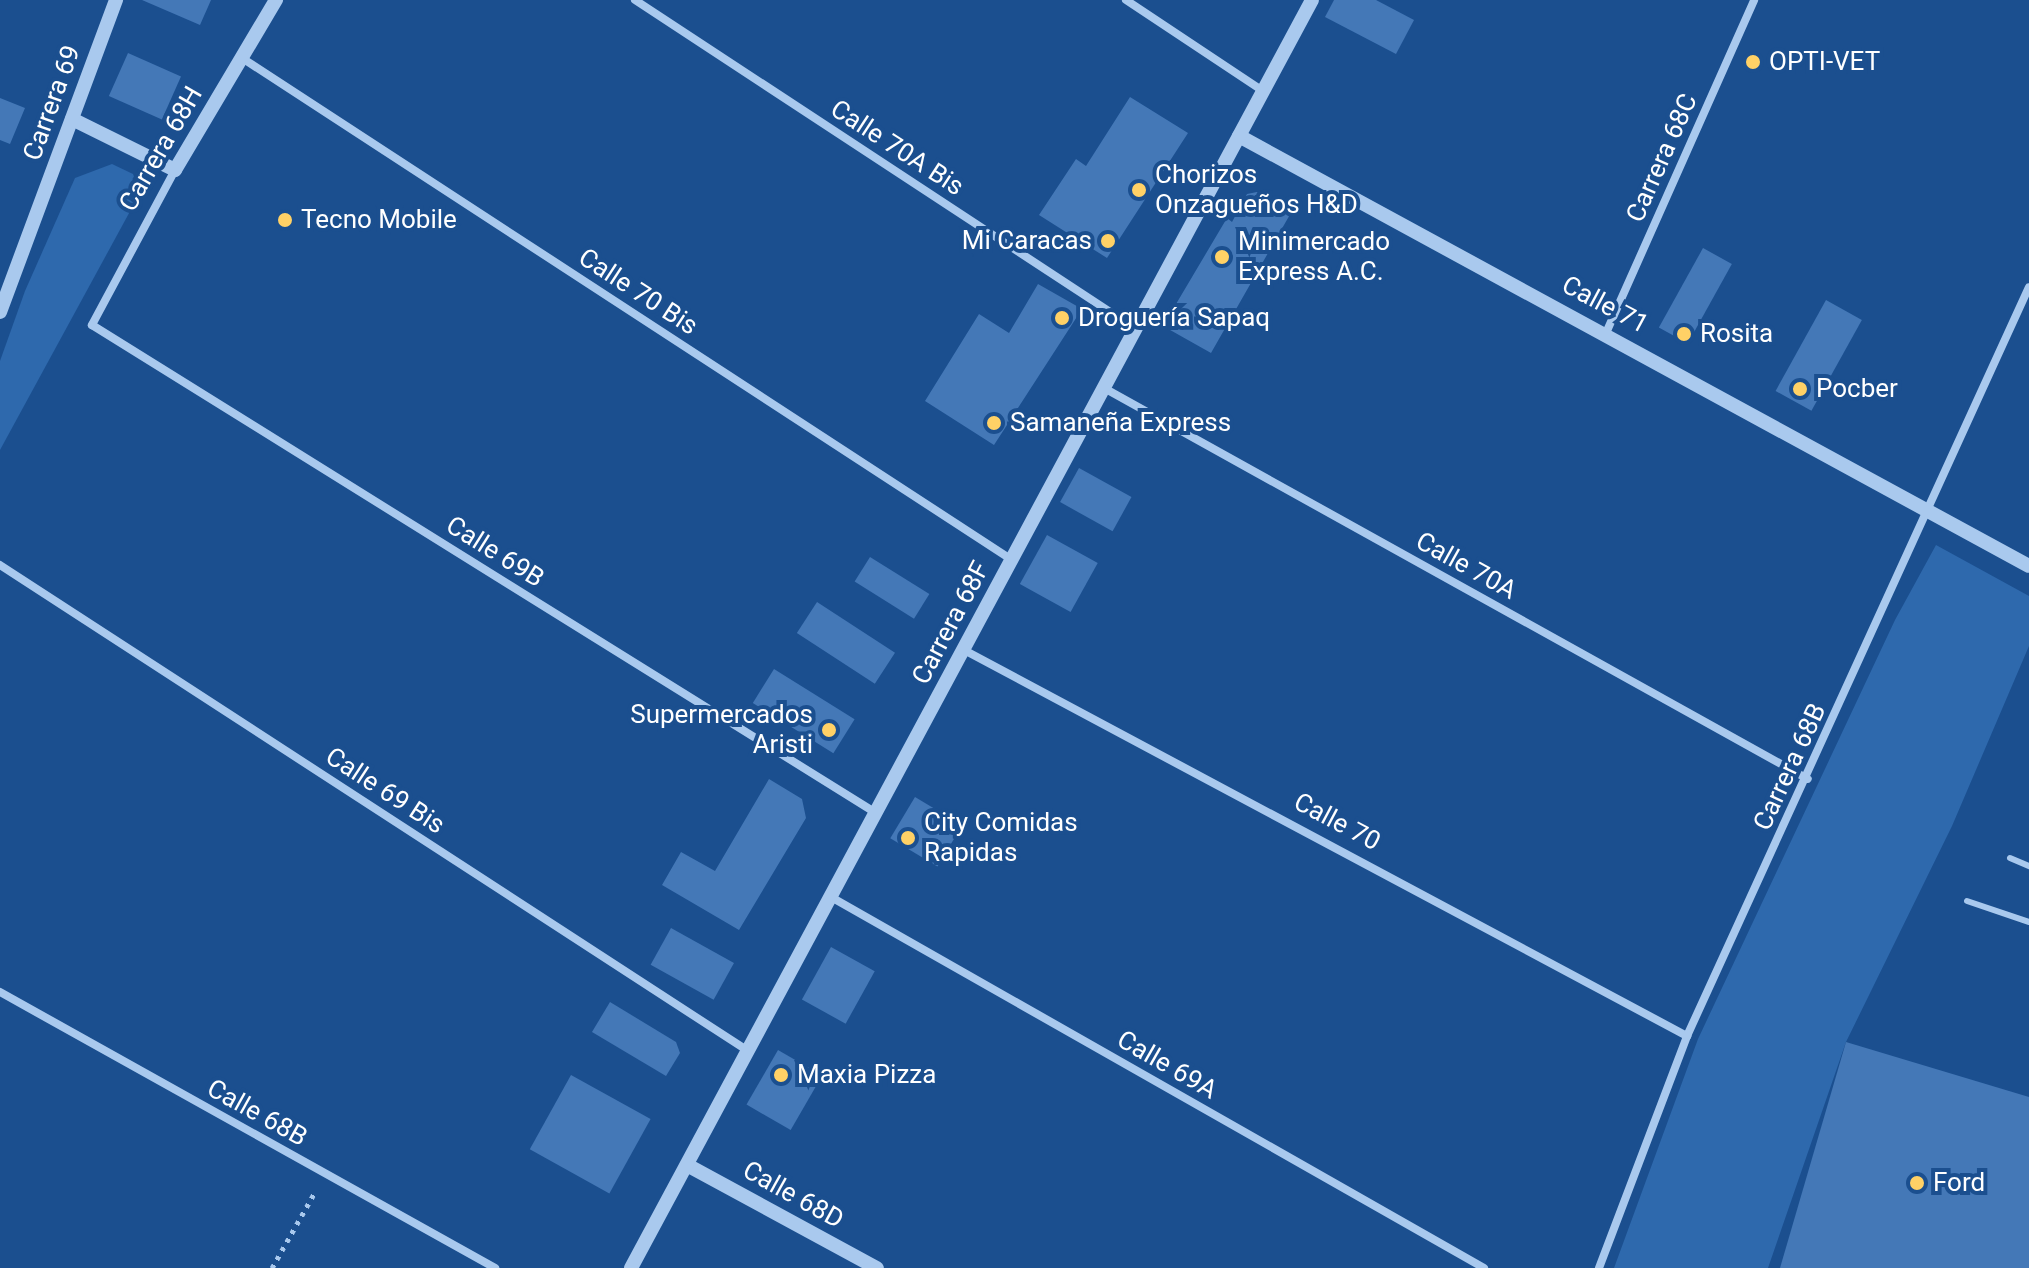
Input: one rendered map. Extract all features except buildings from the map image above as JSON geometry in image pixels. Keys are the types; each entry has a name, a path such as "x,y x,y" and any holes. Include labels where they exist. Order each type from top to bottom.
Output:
{"street":[{"name":"Carrera 69","path":"0,312 116,0"},
{"name":"Carrera 68H","path":"92,325 175,170 276,0"},
{"name":"Calle 70A Bis","path":"635,0 1136,329"},
{"path":"1126,0 1263,91"},
{"name":"Carrera 68F","path":"631,1268 1312,0"},
{"name":"Carrera 68C","path":"1606,333 1754,0"},
{"name":"Calle 70 Bis","path":"242,58 1012,560"},
{"path":"72,119 175,170"},
{"name":"Calle 71","path":"1239,136 1606,333 2029,566"},
{"name":"Carrera 68B","path":"1599,1268 1687,1036 1808,779 2029,287"},
{"name":"Calle 69B","path":"92,325 876,813"},
{"name":"Calle 70A","path":"1104,388 1808,779"},
{"name":"Calle 69 Bis","path":"0,565 748,1051"},
{"name":"Calle 70","path":"964,650 1687,1036"},
{"name":"Calle 69A","path":"831,897 1484,1268"},
{"name":"Calle 68B","path":"0,992 495,1268"},
{"name":"Calle 68D","path":"687,1165 877,1268"}],"lane":[{"path":"2010,858 2029,866"},
{"path":"1967,901 2029,922"}],"path":[{"path":"272,1268 326,1174"}],"shaded area":[{"path":"112,164 133,174 140,193 0,450 0,361 25,291 75,178"},
{"path":"1936,545 2029,596 2029,646 1952,826 1846,1042 1768,1268 1614,1268 1698,1039 1895,620"}],"place":[{"name":"OPTI-VET","path":"1753,62"},
{"name":"Chorizos Onzagueños H&D","path":"1139,190"},
{"name":"Tecno Mobile","path":"285,220"},
{"name":"Mi Caracas","path":"1108,241"},
{"name":"Minimercado Express A.C.","path":"1222,257"},
{"name":"Droguería Sapaq","path":"1062,318"},
{"name":"Rosita","path":"1684,334"},
{"name":"Pocber","path":"1800,389"},
{"name":"Samaneña Express","path":"994,423"},
{"name":"Supermercados Aristi","path":"829,730"},
{"name":"City Comidas Rapidas","path":"908,838"},
{"name":"Maxia Pizza","path":"781,1075"},
{"name":"Ford","path":"1917,1183"}]}
